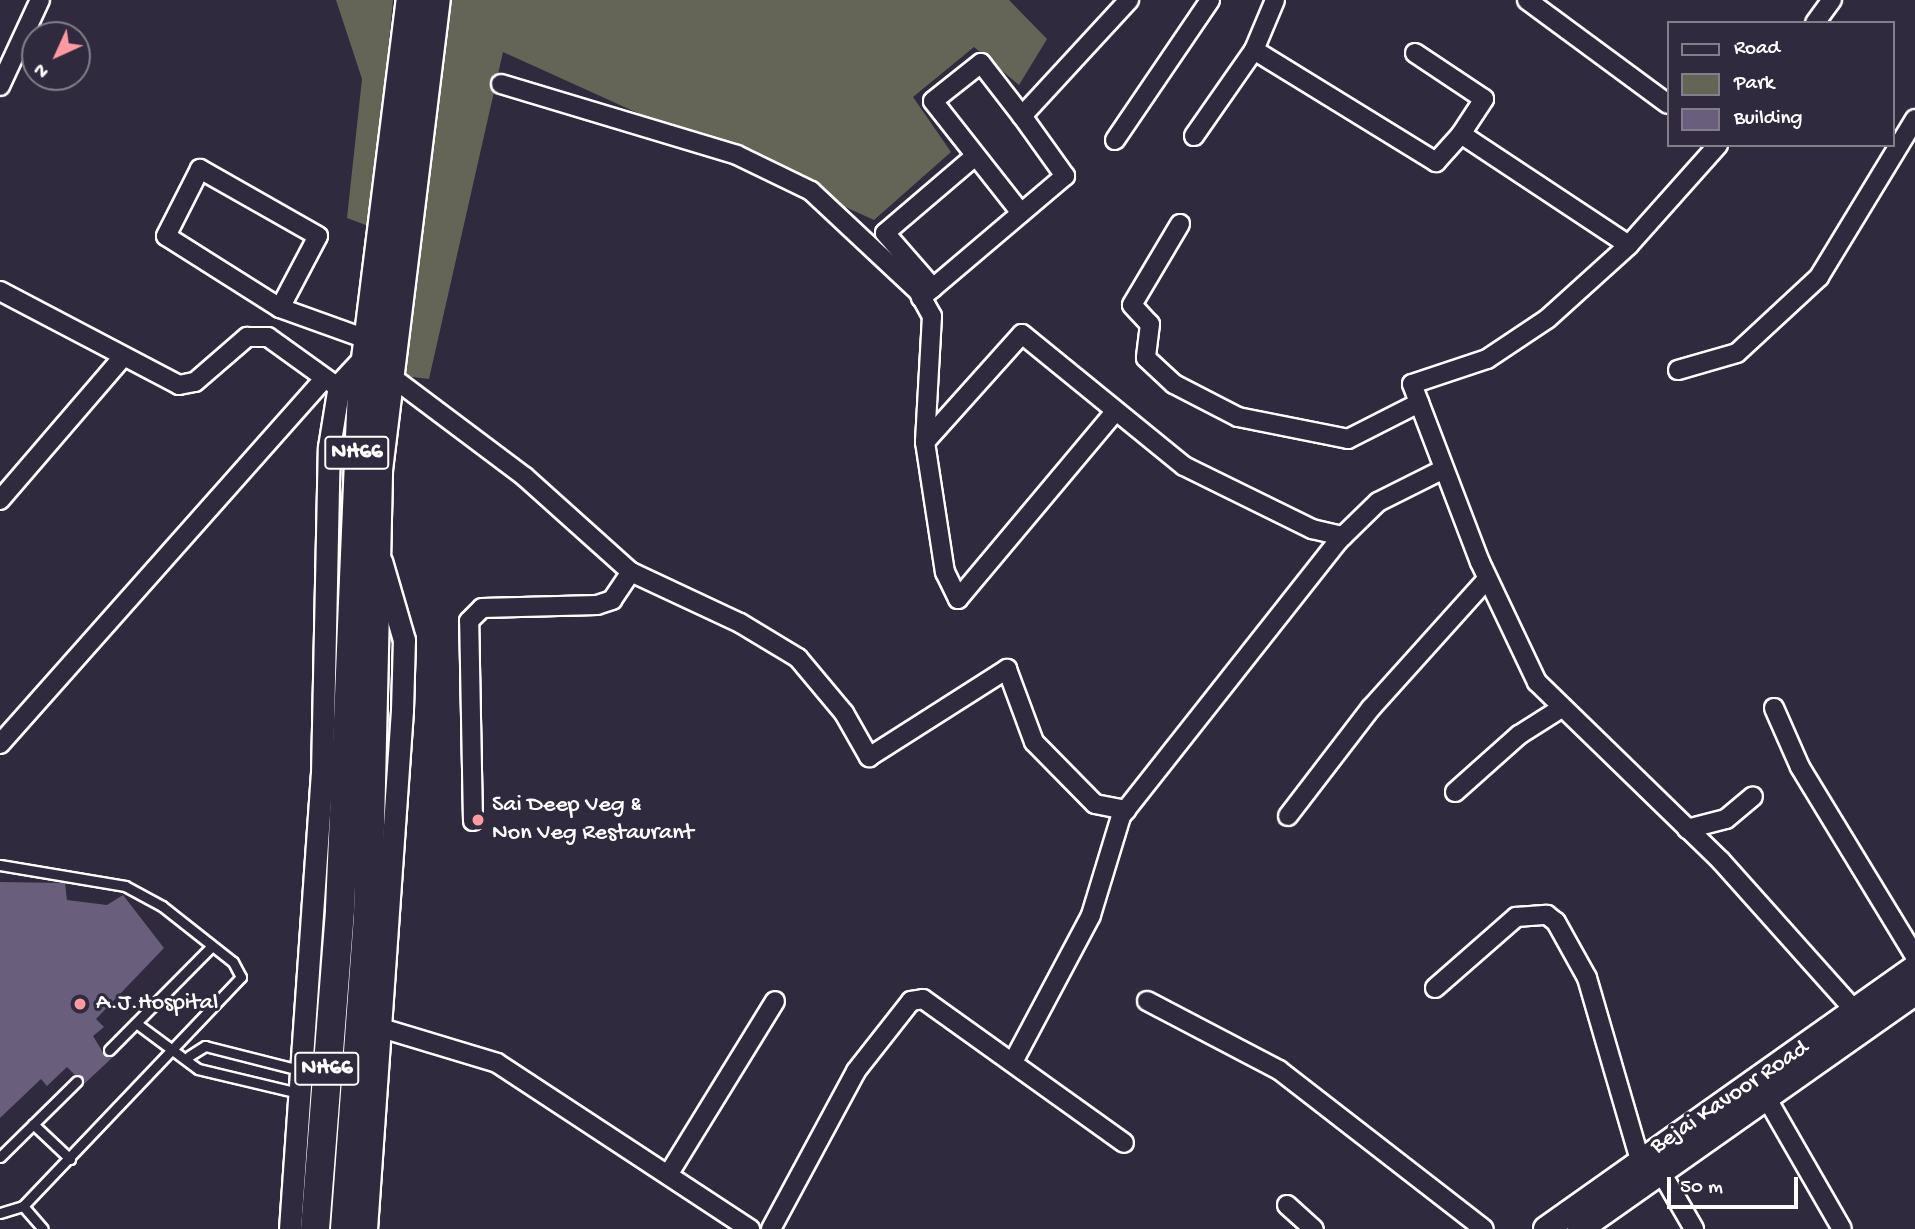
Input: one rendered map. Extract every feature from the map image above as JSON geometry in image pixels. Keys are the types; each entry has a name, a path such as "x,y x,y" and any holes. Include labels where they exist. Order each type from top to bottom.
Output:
{"highway":[{"name":"NH66","path":"315,1229 340,909 365,349 411,0"},
{"name":"NH66","path":"345,1229 368,915 377,546 388,374 436,0"}],"main road":[{"name":"Bejai Kavoor Road","path":"1762,1089 1914,970"},
{"name":"Bejai Kavoor Road","path":"1546,1229 1651,1166 1762,1089 1914,970"},
{"name":"Bejai Kavoor Road","path":"1580,1229 1651,1166"}],"street":[{"path":"0,86 40,0"},
{"path":"1021,116 1129,0"},
{"path":"1115,141 1210,0"},
{"path":"1194,136 1254,50 1275,0"},
{"path":"1527,0 1666,103"},
{"path":"1816,21 1832,0"},
{"path":"1254,50 1436,162 1461,134 1484,99 1415,53"},
{"path":"927,293 1065,176 981,63 933,101 1021,213"},
{"path":"501,84 737,155 811,191 927,293"},
{"path":"1678,370 1737,353 1819,277 1915,119"},
{"path":"1461,134 1629,245"},
{"path":"1716,147 1629,245 1512,346 1412,384 1442,470 1519,651 1560,709 1687,829 1857,1013"},
{"path":"975,156 885,233 927,293 932,316 925,442 945,572 958,599 1115,412"},
{"path":"0,744 331,382 365,349 280,308 166,236 200,169 318,236 280,308"},
{"path":"1180,224 1132,304 1150,324 1146,358 1174,384 1238,417 1348,439 1419,403"},
{"path":"0,290 179,385 195,382 247,337 268,337 331,382"},
{"path":"925,442 1022,334 1184,466 1312,529 1343,536"},
{"path":"0,500 122,357"},
{"path":"388,374 525,477 631,572 740,622 798,658 844,713 869,757 1007,669 1034,741 1095,804 1126,810"},
{"path":"290,1229 323,774 331,382"},
{"path":"1013,1062 1091,915 1126,810 1343,536 1378,502 1442,470"},
{"path":"366,1229 404,640 377,546"},
{"path":"473,821 469,621 482,608 597,605 612,600 631,572"},
{"path":"1288,816 1371,708 1487,579"},
{"path":"1774,708 1800,767 1914,970"},
{"path":"1455,792 1519,735 1560,709"},
{"path":"1687,829 1726,819 1753,796"},
{"path":"1435,988 1507,922 1536,914 1556,922 1587,978 1651,1166 1694,1229"},
{"path":"771,1229 856,1071 911,1001 923,999 1124,1143"},
{"path":"668,1175 775,1001"},
{"path":"1147,1001 1279,1070 1484,1229"},
{"path":"378,1027 497,1063 750,1229"},
{"path":"1762,1089 1843,1229"},
{"path":"1287,1205 1314,1229"}],"lane":[{"path":"0,864 125,886 212,946 241,977 177,1051 23,1206 0,1213"},
{"path":"109,1050 212,946"},
{"path":"136,1023 189,1056 198,1069 301,1093"},
{"path":"189,1056 205,1046 303,1070"},
{"path":"0,1157 77,1081"},
{"path":"33,1124 69,1159"},
{"path":"23,1206 43,1229"}],"green space":[{"path":"336,0 393,0 371,227 347,218 362,79"},
{"path":"435,0 1009,0 1047,39 1019,85 974,47 913,97 951,152 874,220 503,52 429,379 388,374"}],"building":[{"name":"A.J.Hospital","path":"0,882 65,883 67,900 107,905 123,895 164,948 96,1019 104,1027 93,1036 104,1054 113,1057 84,1084 67,1067 47,1086 41,1079 0,1118"}],"place":[{"name":"Sai Deep Veg & Non Veg Restaurant","path":"478,820"},
{"name":"A.J.Hospital","path":"80,1004"}]}
